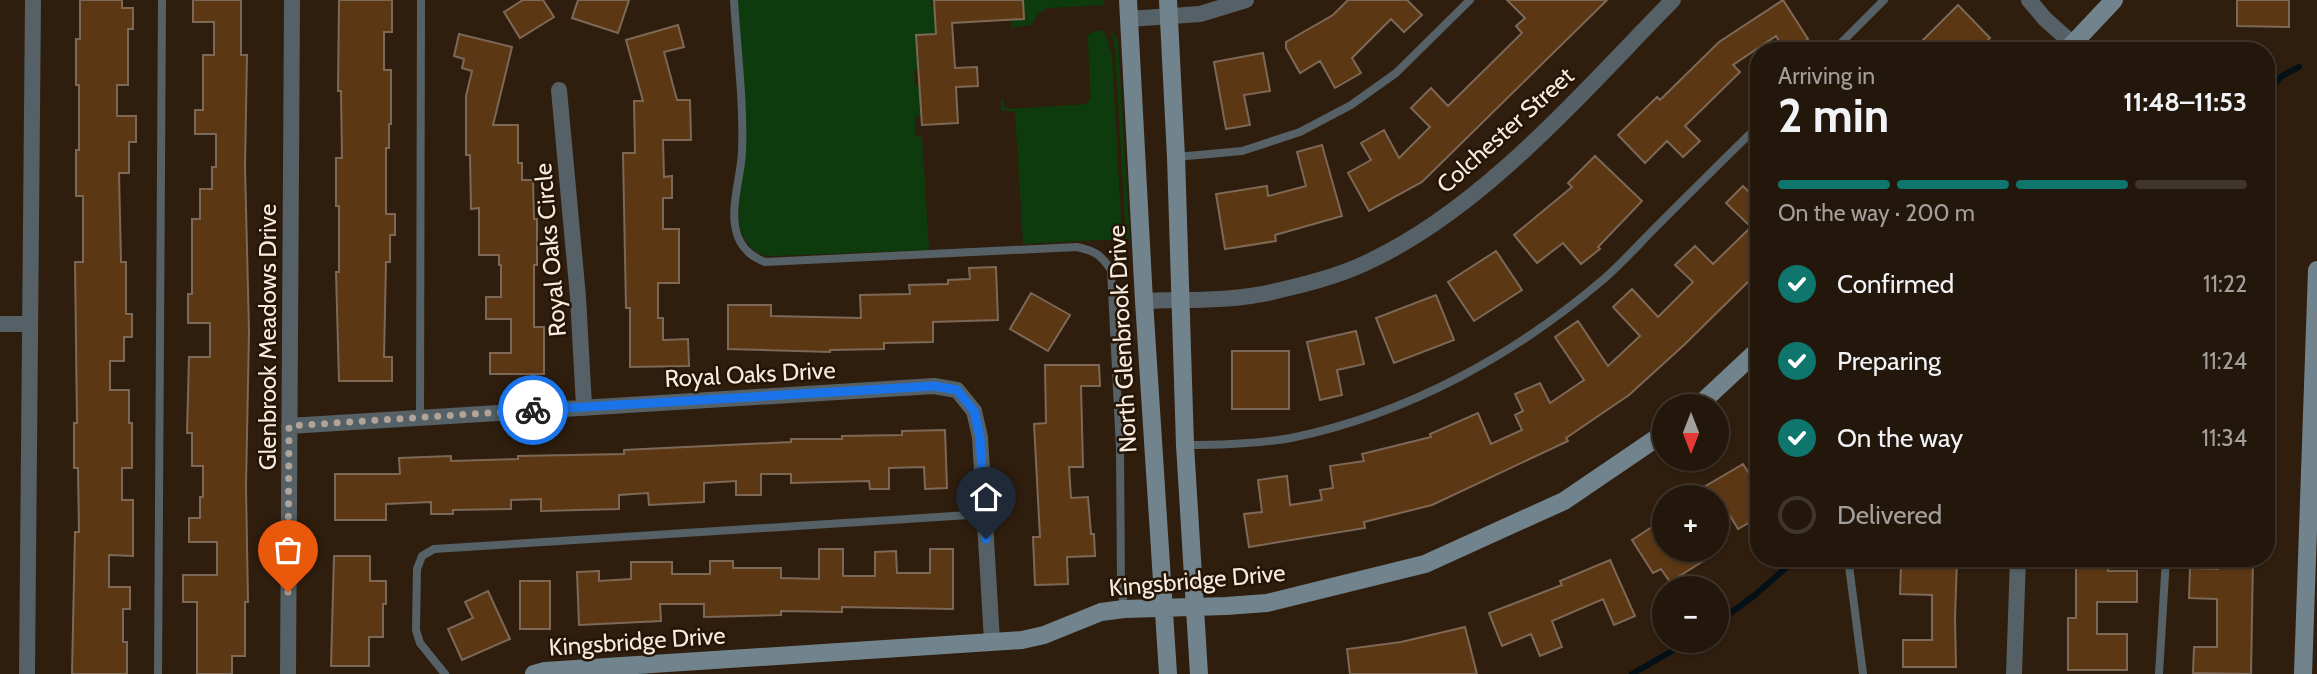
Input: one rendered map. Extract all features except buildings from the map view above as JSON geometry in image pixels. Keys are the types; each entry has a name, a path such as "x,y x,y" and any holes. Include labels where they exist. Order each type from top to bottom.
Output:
{"street":[{"path":"27,674 33,0"},
{"name":"Glenbrook Meadows Drive","path":"288,674 292,0"},
{"name":"North Glenbrook Drive","path":"1128,0 1143,301 1168,674"},
{"path":"1129,19 1168,9 1200,14 1247,0"},
{"name":"Colchester Street","path":"1143,301 1237,298 1276,292 1354,268 1405,243 1477,192 1527,148 1673,0"},
{"path":"2029,0 2065,42"},
{"path":"2074,42 2114,0"},
{"path":"1168,9 1176,158 1185,445 1199,674"},
{"name":"Royal Oaks Circle","path":"559,90 578,297 583,406"},
{"path":"2303,674 2313,510 2317,270"},
{"path":"0,324 29,324"},
{"path":"1711,394 1750,357"},
{"name":"Royal Oaks Drive","path":"289,426 934,386 957,390 974,411 980,437 992,641"},
{"name":"Kingsbridge Drive","path":"534,674 558,670 1022,640 1044,635 1082,618 1124,609 1267,603 1425,564 1564,501 1652,441"},
{"path":"2014,674 2018,567"}],"lane":[{"path":"158,674 162,0"},
{"path":"420,418 421,0"},
{"path":"734,0 742,151 735,217 738,237 755,258 765,262 1077,247 1093,250 1102,256 1111,270 1120,449 1121,582 1124,609"},
{"path":"1176,158 1242,151 1300,132 1351,105 1396,73 1470,0"},
{"path":"1842,42 1884,0"},
{"path":"1185,445 1229,445 1290,438 1337,425 1384,411 1447,384 1494,359 1606,277 1750,134"},
{"path":"445,674 420,643 416,630 417,569 422,556 434,549 985,513"},
{"path":"1849,567 1863,674"},
{"path":"2160,674 2166,567"}],"green space":[{"path":"737,0 934,0 931,1 931,7 934,7 936,34 917,35 918,70 914,71 915,85 919,86 921,116 915,116 915,136 922,137 929,250 769,256 760,254 746,242 738,213 745,147"},
{"path":"1023,0 1105,0 1103,5 1048,8 1038,14 1031,25 1011,28 1011,20 1024,19"},
{"path":"1104,30 1112,55 1122,239 1023,244 1015,112 1001,110 1001,99 1006,109 1087,104 1090,98 1088,35"},
{"path":"1111,31 1118,40 1130,239 1126,239 1115,51"}],"waterway":[{"path":"2275,83 2299,67"},
{"path":"1729,614 1787,567"},
{"path":"1632,674 1668,653"}],"way so far":[{"path":"288,592 289,426 533,410"}],"route":[{"path":"533,410 934,386 957,390 974,411 980,437 986,539"}]}
